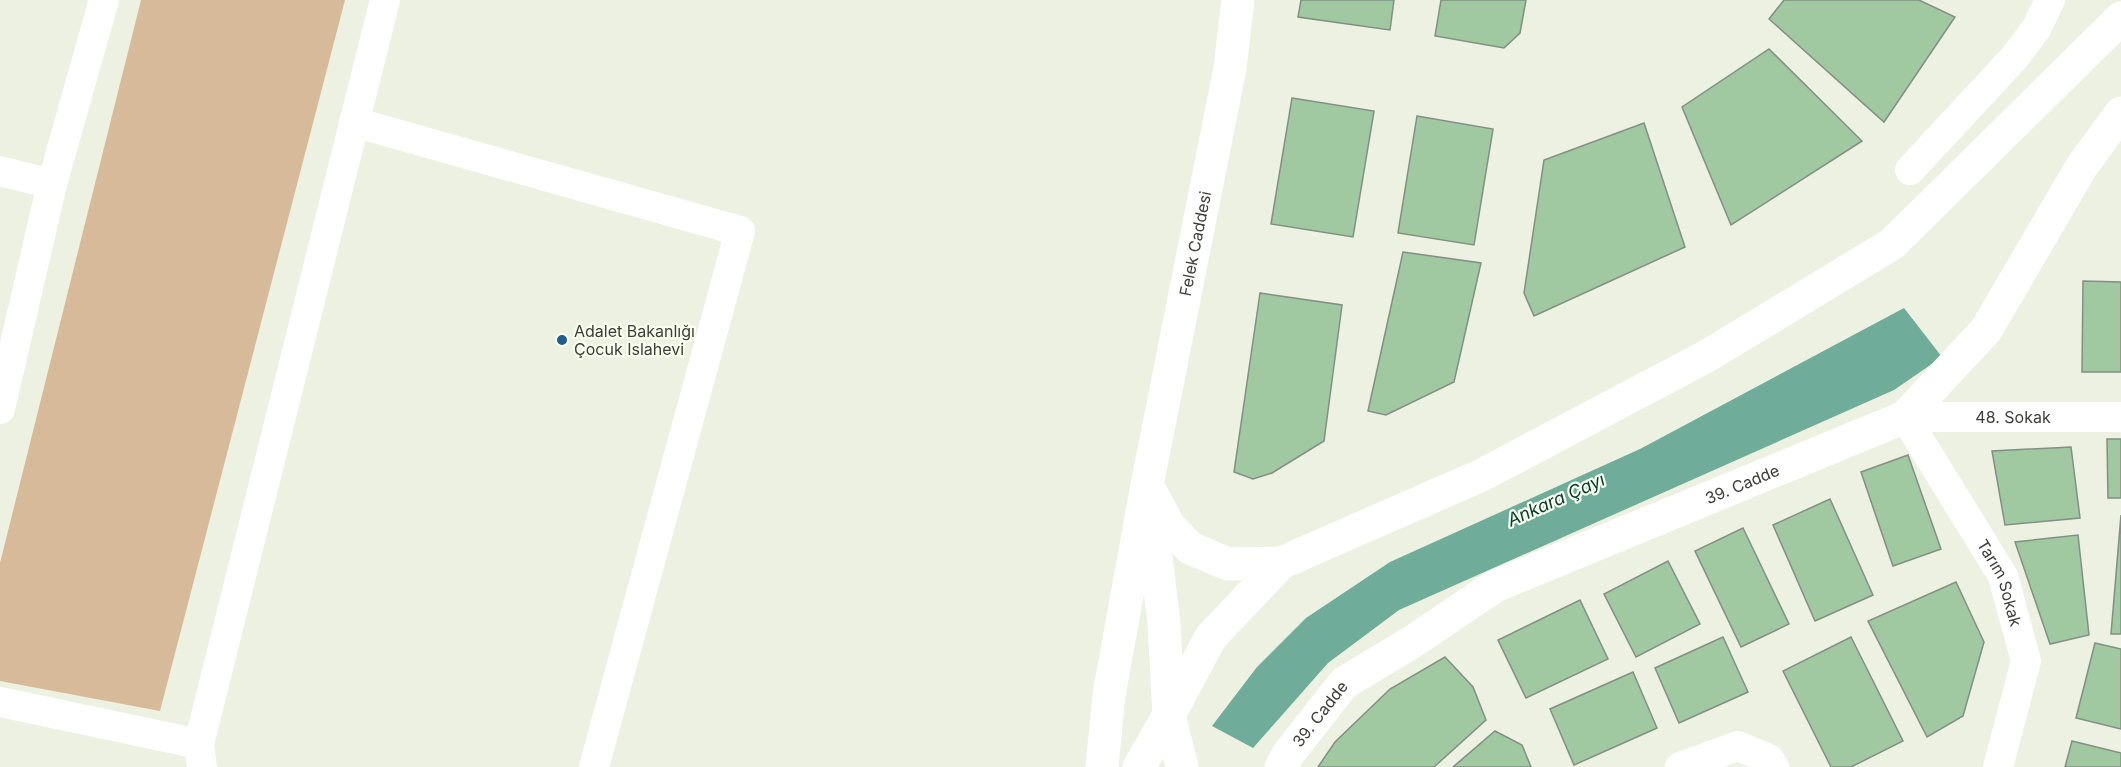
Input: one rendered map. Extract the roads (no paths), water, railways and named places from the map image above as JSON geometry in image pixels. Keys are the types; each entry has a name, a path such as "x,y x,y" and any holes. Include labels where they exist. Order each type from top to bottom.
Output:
{"main road":[{"name":"Felek Caddesi","path":"1102,767 1109,695 1147,485 1230,68 1238,0"},
{"path":"1147,485 1169,526 1190,548 1228,564 1281,563 1482,475 1707,356 1892,244 2121,18"},
{"name":"39. Cadde","path":"1281,767 1289,753 1344,683 1413,642 1496,586 1905,417 1986,330 2082,166 2121,113"},
{"path":"1147,485 1164,622 1169,715 1182,767"},
{"path":"1138,767 1211,637 1281,563"}],"street":[{"path":"0,409 52,184 104,0"},
{"path":"0,702 200,755 385,0"},
{"path":"1910,170 2014,58 2036,29 2050,0"},
{"path":"354,122 740,231 594,767"},
{"path":"0,171 52,184"},
{"name":"48. Sokak","path":"1905,417 2121,417"},
{"name":"Tarım Sokak","path":"1905,417 2003,576 2026,661 1998,767"},
{"path":"1680,767 1738,746 1769,759 1774,767"}],"water":[{"name":"Ankara Çayı","path":"1904,308 1942,357 1894,390 1399,610 1328,663 1253,748 1212,726 1257,667 1306,618 1390,562 1640,449"}],"place":[{"name":"Adalet Bakanlığı Çocuk Islahevi","path":"562,340"}]}
